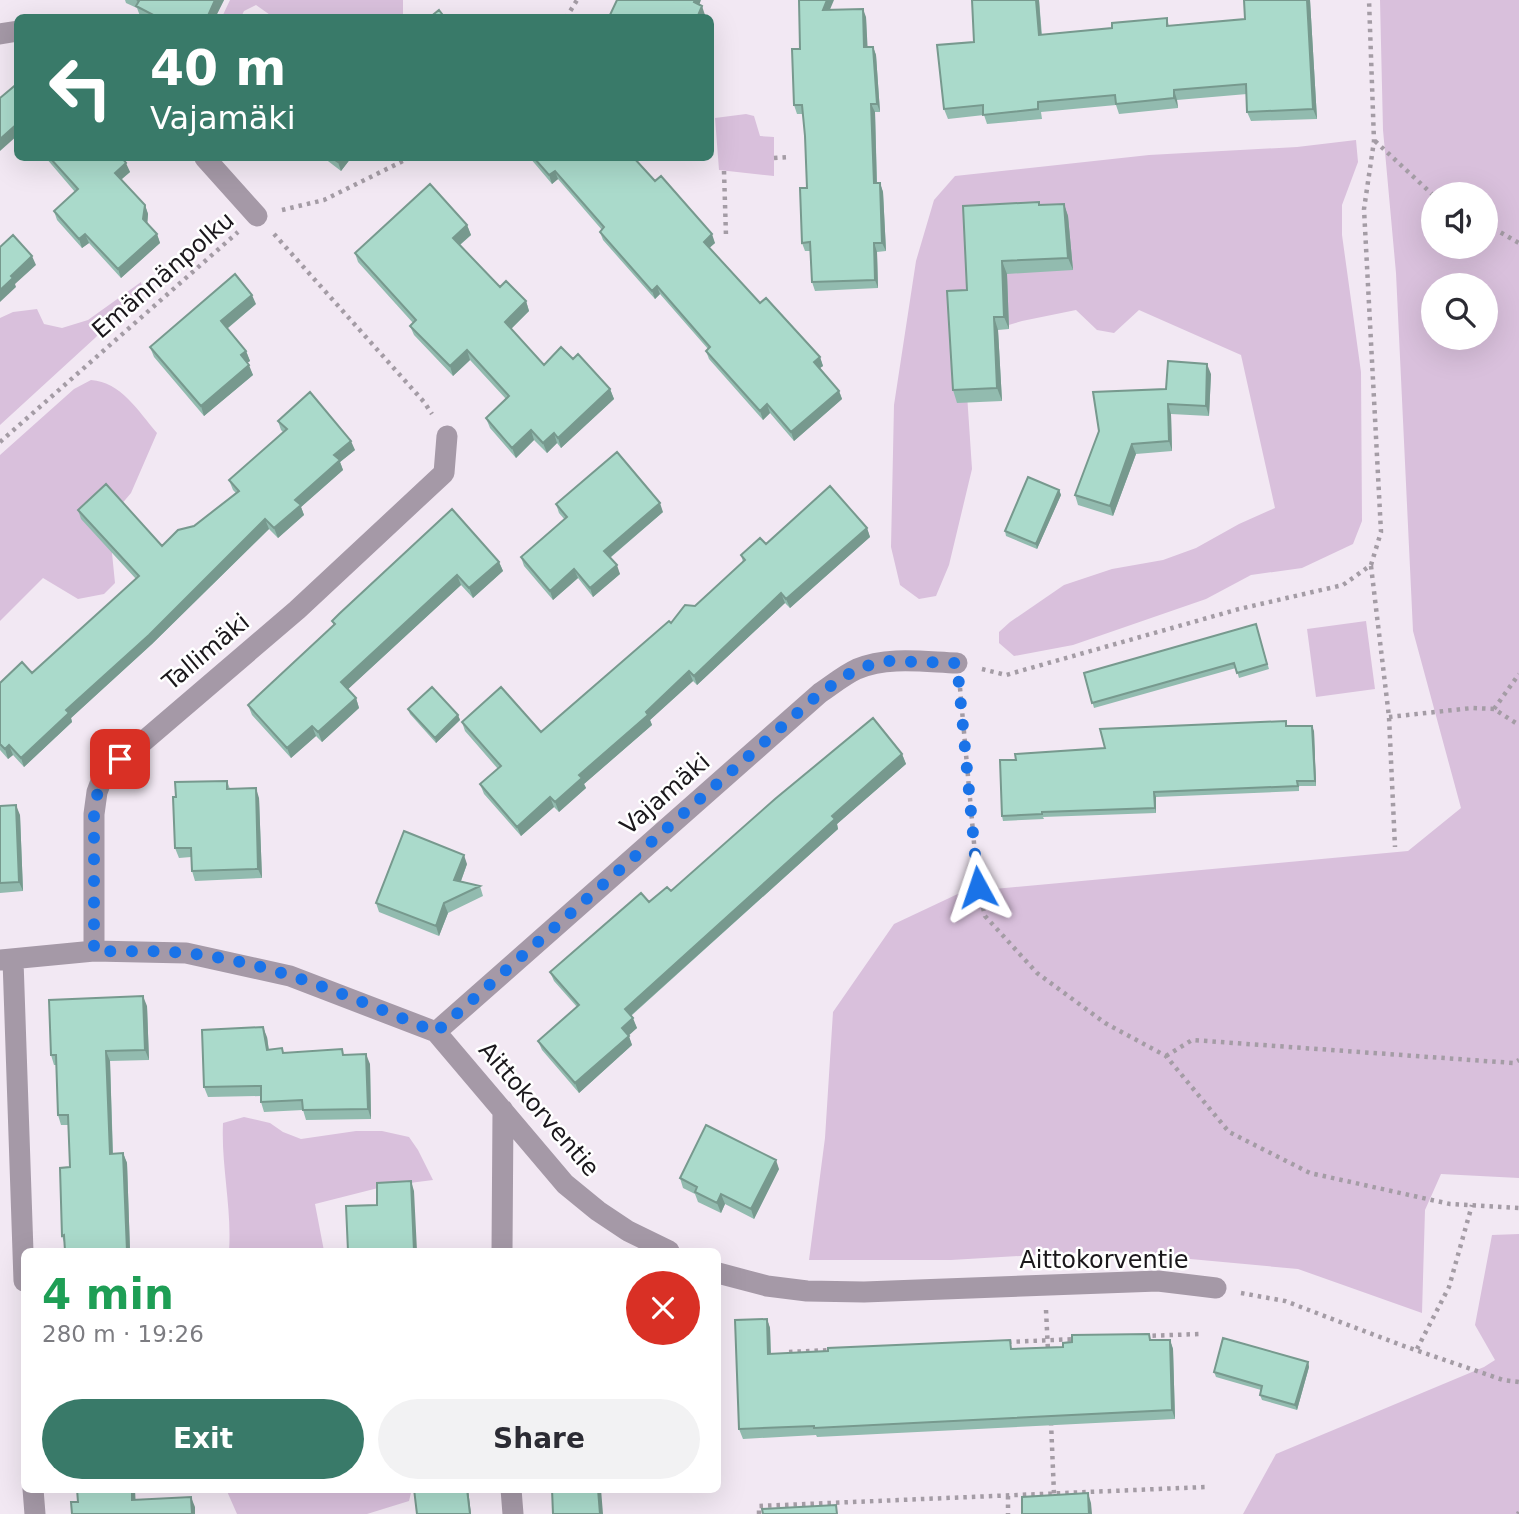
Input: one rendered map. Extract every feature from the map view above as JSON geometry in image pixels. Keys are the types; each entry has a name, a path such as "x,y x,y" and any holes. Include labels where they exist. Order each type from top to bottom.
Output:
{"street":[{"path":"208,161 257,216"},
{"name":"Tallimäki","path":"94,951 94,814 97,792 103,776 297,610 444,473 447,436"},
{"name":"Vajamäki","path":"436,1032 801,709 840,678 858,668 887,661 957,663"},
{"name":"Aittokorventie","path":"7,960 94,951 186,953 290,976 436,1032 565,1184 628,1231 662,1248"},
{"path":"7,960 22,1248"},
{"path":"502,1248 503,1110"},
{"name":"Aittokorventie","path":"721,1274 767,1286 807,1291 864,1292 1158,1282 1216,1288"},
{"path":"33,1493 35,1514"},
{"path":"511,1493 513,1514"}],"path":[{"path":"1369,0 1374,141 1364,209 1381,532 1371,565 1389,717 1395,847"},
{"path":"1374,141 1421,184"},
{"path":"774,158 789,157"},
{"name":"Emännänpolku","path":"0,442 257,216 324,201 403,161"},
{"path":"724,171 726,236"},
{"path":"257,216 424,402 447,436"},
{"path":"1498,231 1519,243"},
{"path":"1371,565 1343,585 1239,610 1006,676 957,663 978,887 985,916 1037,973 1105,1023 1166,1056 1229,1132 1311,1173 1450,1204 1519,1208"},
{"path":"1494,709 1519,674"},
{"path":"1389,717 1472,708 1494,709 1519,725"},
{"path":"1166,1056 1192,1040 1513,1063 1519,1060"},
{"path":"1417,1349 1449,1287 1472,1205"},
{"path":"1045,1285 1048,1353"},
{"name":"Aittokorventie","path":"1216,1288 1285,1301 1503,1380 1519,1382"},
{"path":"1130,1337 1199,1334"},
{"path":"1007,1342 1089,1339"},
{"path":"789,1352 843,1350"},
{"path":"1051,1416 1054,1494"},
{"path":"759,1514 759,1506 1205,1487"},
{"path":"1007,1496 1009,1514"}],"shaded area":[{"path":"230,0 403,0 403,14 269,14 256,5 242,14 223,14"},
{"path":"1380,0 1519,0 1519,1178 1441,1174 1425,1210 1422,1313 1298,1269 1103,1251 951,1260 809,1260 825,1138 833,1012 894,924 962,892 1408,851 1461,808 1413,631 1396,273 1383,130"},
{"path":"746,114 754,116 760,136 774,137 774,176 719,170 715,118"},
{"path":"1356,140 1358,162 1342,205 1342,235 1361,372 1362,521 1353,544 1302,568 1251,575 1206,599 1073,645 1014,656 999,643 999,632 1064,585 1112,569 1163,560 1196,548 1275,508 1241,355 1139,310 1114,333 1097,330 1076,310 995,329 967,394 972,469 949,565 936,596 919,599 900,585 891,547 894,405 916,261 934,200 955,176 1149,155 1297,147"},
{"path":"141,282 143,292 0,425 0,318 13,312 37,309 44,324 62,328 88,320"},
{"path":"91,380 102,382 120,392 157,433 131,493 120,506 112,553 115,583 104,594 78,599 43,578 0,621 0,455 74,389"},
{"path":"1366,621 1375,689 1316,697 1307,629"},
{"path":"244,1117 270,1123 301,1139 356,1131 382,1131 409,1137 433,1180 386,1186 315,1204 323,1248 229,1248 223,1123"},
{"path":"1519,1234 1519,1514 1243,1514 1276,1454 1495,1360 1475,1325 1492,1235"},
{"path":"228,1493 411,1493 409,1501 367,1514 237,1514"}],"building":[{"path":"137,0 215,0 209,14 151,14 136,6 139,1"},
{"path":"617,0 695,0 694,2 702,6 699,14 610,14"},
{"path":"799,0 827,0 823,10 863,9 864,47 873,47 877,104 871,104 874,183 880,183 882,243 874,243 875,280 812,282 810,242 802,243 800,188 807,188 802,105 794,105 792,49 800,49"},
{"path":"972,0 1036,0 1039,35 1112,28 1112,23 1167,18 1167,26 1245,19 1244,0 1307,0 1313,109 1247,112 1246,84 1174,90 1174,98 1116,104 1115,95 1038,102 1038,109 983,115 983,105 944,109 937,45 974,42"},
{"path":"14,86 14,127 0,139 0,98"},
{"path":"53,161 124,161 126,163 115,173 145,205 143,219 157,234 118,269 85,234 79,239 54,211 78,189"},
{"path":"537,161 637,161 655,181 661,176 712,234 704,242 760,303 766,298 820,357 814,362 839,391 791,432 767,404 760,411 706,351 710,347 657,286 652,291 600,232 604,227 555,171 549,175"},
{"path":"430,184 467,225 453,238 500,287 506,281 526,301 505,322 544,365 561,347 573,359 578,354 610,389 558,438 554,433 543,443 531,430 512,448 486,418 509,396 467,350 450,366 410,326 416,320 355,253"},
{"path":"1039,202 1039,205 1064,204 1068,258 1002,261 1004,317 994,317 997,388 953,390 947,291 967,290 963,206"},
{"path":"13,235 32,256 0,290 0,247"},
{"path":"235,274 252,295 221,321 246,351 241,355 249,365 201,406 150,347"},
{"path":"1168,361 1207,364 1206,406 1168,404 1169,441 1132,444 1110,506 1075,495 1099,431 1093,392 1166,389"},
{"path":"310,392 351,441 334,455 340,460 295,500 301,505 274,528 265,519 149,635 66,710 69,713 21,758 9,745 5,749 0,744 0,683 22,662 32,673 139,576 78,510 106,484 162,546 178,530 194,526 239,491 229,480 287,429 278,421"},
{"path":"617,452 660,503 604,551 617,565 590,588 574,569 550,591 521,557 567,517 556,504"},
{"path":"1028,477 1059,490 1036,544 1005,531"},
{"path":"830,486 867,528 786,599 781,593 694,676 689,671 646,712 648,715 579,775 582,778 555,802 550,797 517,827 480,784 501,766 462,722 501,687 541,732 669,621 671,623 685,605 695,606 745,560 741,555 760,538 766,544"},
{"path":"452,509 499,562 469,588 457,575 341,682 356,698 318,732 312,726 287,748 248,705 335,624 332,621 339,614"},
{"path":"1256,624 1267,664 1237,673 1234,663 1092,703 1084,673"},
{"path":"432,687 458,715 435,738 408,709"},
{"path":"873,718 902,754 832,816 835,819 625,1009 633,1018 622,1028 629,1036 575,1083 538,1041 579,1005 550,972 641,893 649,902 667,887 671,891 775,799"},
{"path":"1286,721 1286,726 1312,726 1315,781 1297,781 1298,786 1154,792 1155,808 1002,816 1000,760 1016,760 1015,754 1105,748 1100,729"},
{"path":"227,781 227,789 256,788 258,869 192,871 191,848 175,848 175,782"},
{"path":"16,805 19,882 0,883 0,806"},
{"path":"404,831 464,855 454,880 480,886 444,903 436,926 376,903"},
{"path":"143,996 145,1050 106,1051 110,1154 123,1153 127,1248 65,1248 60,1168 70,1167 68,1115 58,1115 56,1055 51,1055 49,1000"},
{"path":"263,1027 267,1050 282,1048 283,1053 342,1049 343,1055 366,1054 368,1109 303,1110 302,1100 261,1102 261,1086 204,1087 202,1030"},
{"path":"706,1125 776,1160 751,1209 721,1194 717,1203 695,1192 697,1187 680,1178"},
{"path":"411,1181 414,1248 348,1248 346,1206 377,1205 377,1183"},
{"path":"767,1319 768,1354 828,1351 828,1348 1010,1340 1011,1349 1063,1347 1063,1343 1072,1342 1072,1335 1149,1334 1150,1340 1170,1340 1172,1410 814,1428 739,1429 735,1320"},
{"path":"1223,1338 1308,1362 1295,1405 1260,1395 1262,1386 1214,1372"},
{"path":"77,1493 132,1493 132,1500 191,1497 192,1514 72,1514 71,1502 78,1502"},
{"path":"414,1493 467,1493 470,1514 417,1514"},
{"path":"552,1493 598,1493 600,1514 553,1514"},
{"path":"1088,1493 1089,1514 1022,1514 1022,1497"},
{"path":"836,1505 837,1514 763,1514 762,1509"}],"route":[{"path":"120,759 103,776 97,792 94,814 94,951 186,953 233,962 290,976 356,999 436,1032 820,693 858,668 887,661 957,663 978,887"}]}
